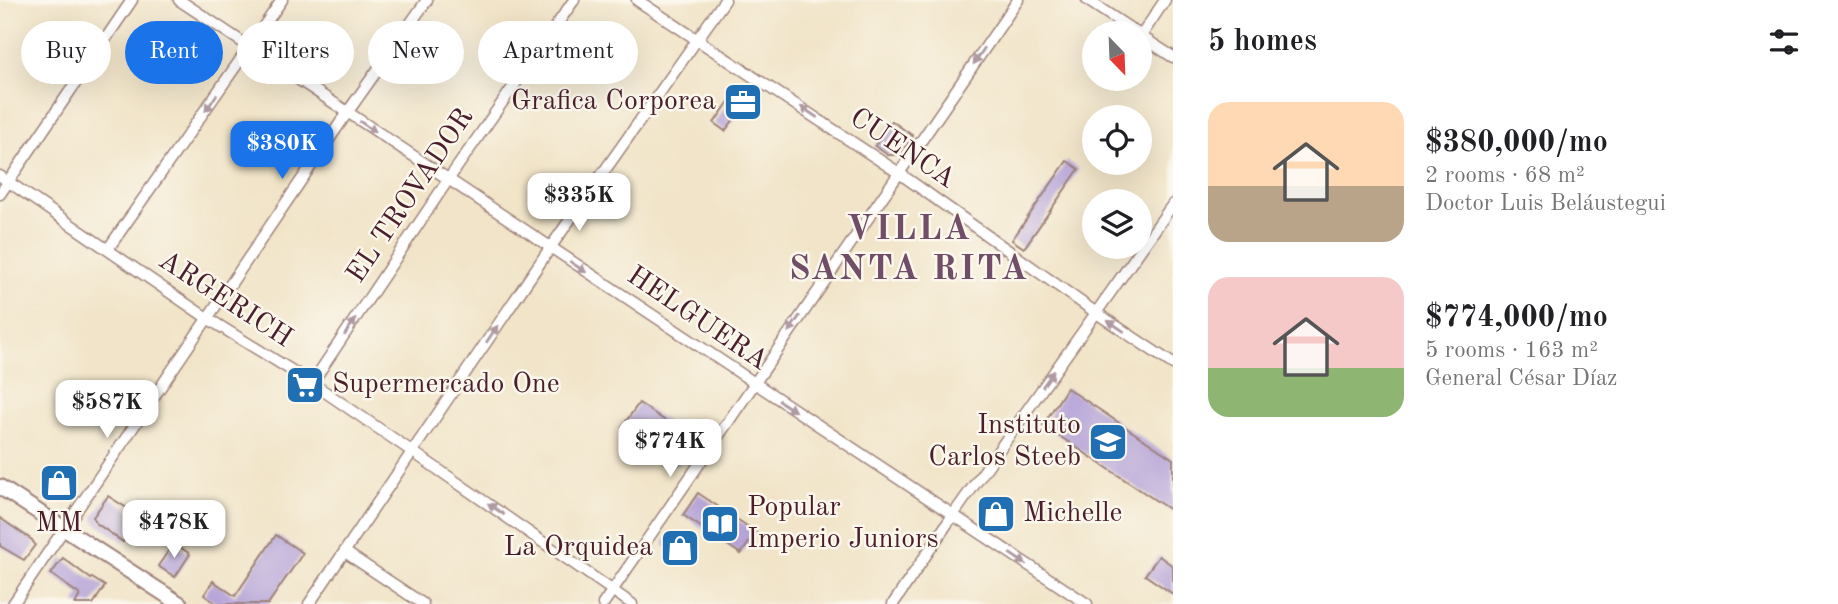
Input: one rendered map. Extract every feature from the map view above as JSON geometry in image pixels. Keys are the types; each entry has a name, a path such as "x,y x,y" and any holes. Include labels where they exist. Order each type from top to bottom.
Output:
{"main road":[{"path":"0,487 180,604"}],"street":[{"path":"0,194 4,179 132,0"},
{"name":"HELGUERA","path":"179,0 237,39"},
{"path":"268,21 282,0"},
{"path":"13,604 347,113 427,0"},
{"name":"EL TROVADOR","path":"312,383 448,180 574,0"},
{"name":"CUENCA","path":"638,0 899,173 1173,364"},
{"path":"309,604 550,248 725,0"},
{"path":"603,604 1018,0"},
{"path":"1087,0 1119,21"},
{"path":"1149,21 1165,0"},
{"path":"1152,43 1173,57"},
{"path":"108,249 237,66"},
{"name":"HELGUERA","path":"304,84 1087,604"},
{"name":"ARGERICH","path":"4,179 207,318 312,383 632,604"},
{"path":"893,604 1173,204"},
{"path":"345,552 423,604"}],"building":[{"path":"735,93 747,102 725,131 714,123"},
{"path":"892,121 913,136 899,155 888,155 875,146"},
{"path":"1067,161 1079,169 1024,248 1012,240"},
{"name":"Instituto Carlos Steeb","path":"1067,388 1173,459 1173,512 1043,425"},
{"path":"639,403 695,441 678,465 622,427"},
{"name":"Popular Imperio Juniors","path":"698,493 756,532 741,554 683,515"},
{"path":"108,496 141,517 123,542 96,523 93,517"},
{"path":"0,518 32,540 35,545 24,560 0,546"},
{"name":"La Orquidea","path":"671,533 696,551 688,562 663,544"},
{"path":"276,535 303,553 268,604 217,604 204,595 213,581 235,596"},
{"path":"174,543 190,554 175,577 158,566"},
{"path":"1159,556 1173,566 1173,594 1145,575"},
{"path":"63,558 105,586 93,604 75,604 80,595 51,574"}],"place":[{"name":"Grafica Corporea","path":"743,102"},
{"name":"Supermercado One","path":"305,385"},
{"name":"Instituto Carlos Steeb","path":"1108,442"},
{"name":"MM","path":"59,483"},
{"name":"Michelle","path":"996,514"},
{"name":"Popular Imperio Juniors","path":"720,524"},
{"name":"La Orquidea","path":"680,548"}],"district":[{"name":"VILLA SANTA RITA","path":"909,249"}]}
